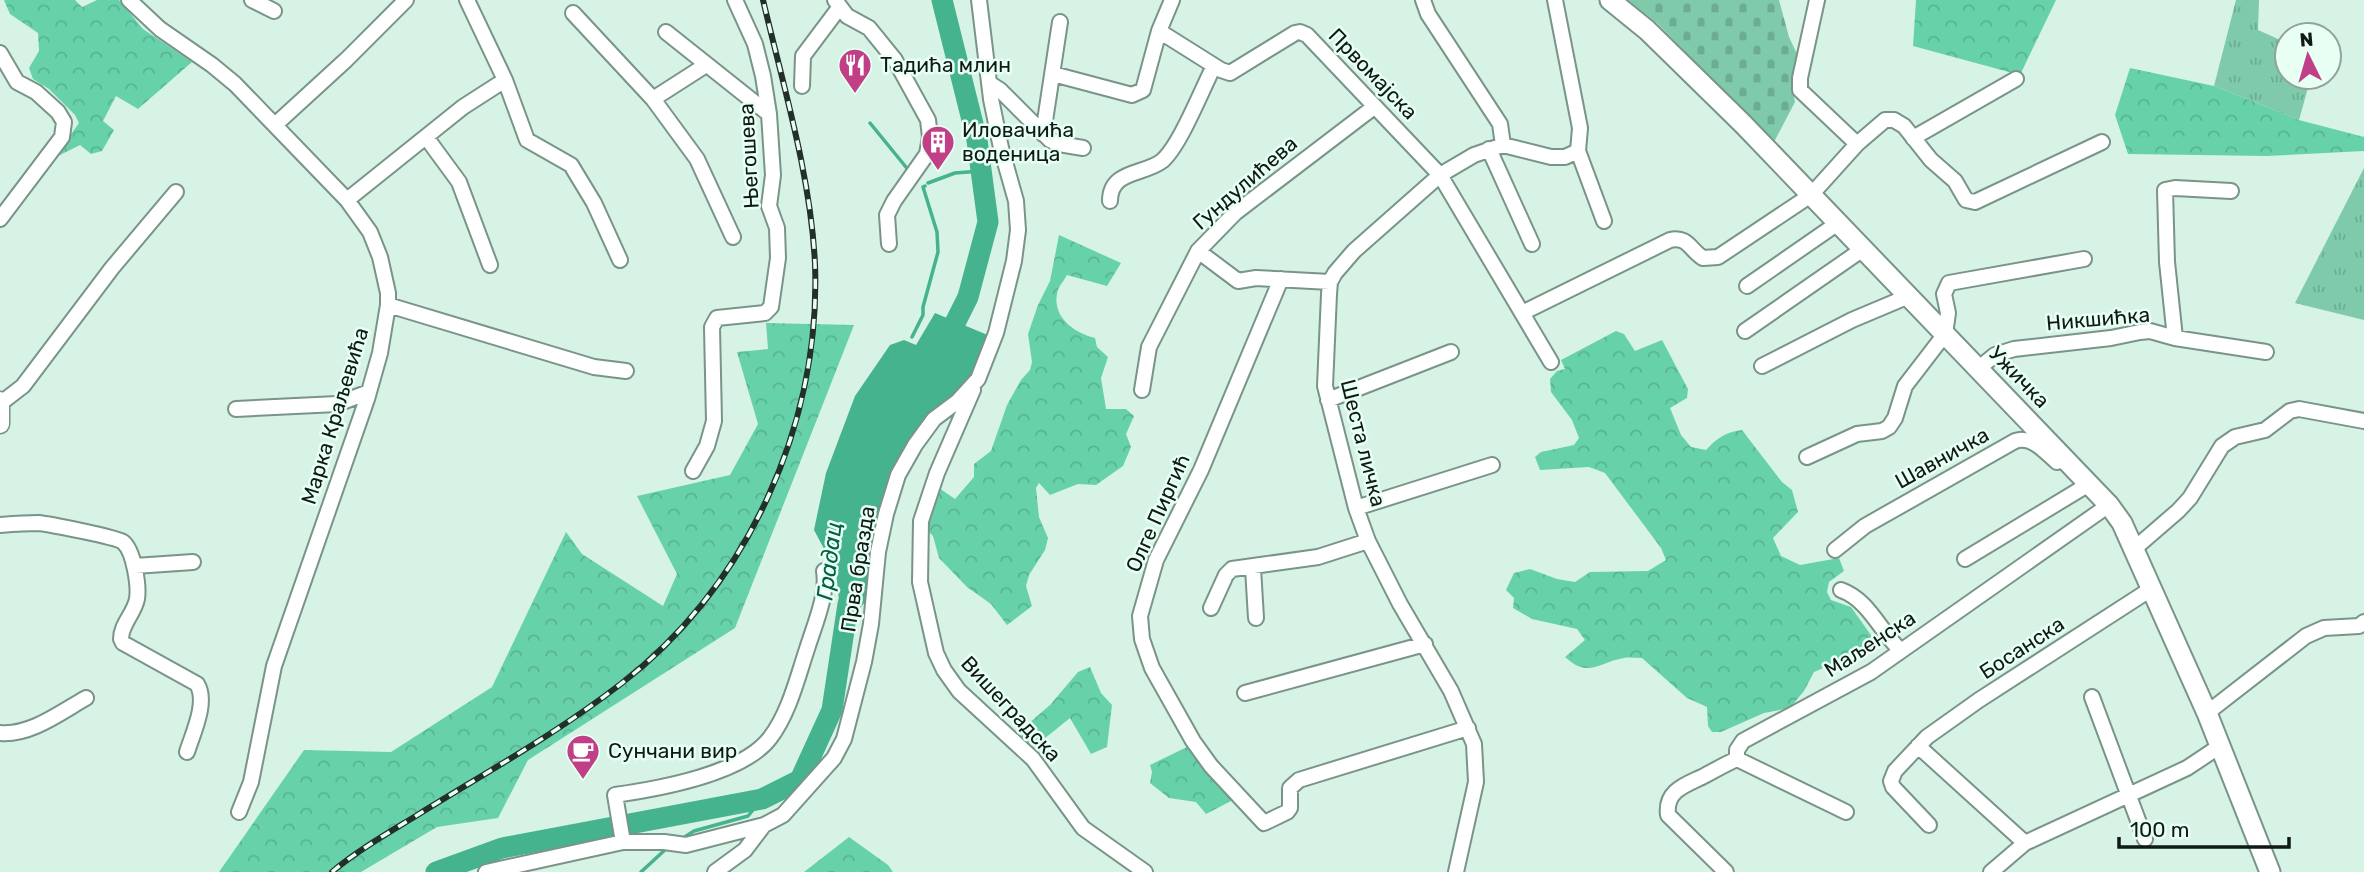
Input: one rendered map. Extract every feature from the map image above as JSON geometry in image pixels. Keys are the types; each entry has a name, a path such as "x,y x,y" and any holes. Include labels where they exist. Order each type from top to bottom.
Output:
{"main road":[{"name":"Ужичка","path":"1610,0 1647,30 1811,195 2109,505 2122,523 2207,713 2270,872"}],"street":[{"name":"Марка Краљевића","path":"130,0 160,29 224,75 276,124 347,200 370,232 386,279 388,305 380,353 274,666 251,782 239,812"},
{"path":"252,0 274,11"},
{"path":"276,124 406,0"},
{"path":"467,0 505,80 527,140 571,165 594,203 620,260"},
{"name":"Његошева","path":"693,471 707,446 714,421 712,327 717,318 765,313 771,307 776,284 777,228 769,206 773,176 764,76 755,44 735,0"},
{"name":"Прва бразда","path":"486,872 622,838 694,844 764,825 783,814 834,758 844,739 864,662 871,624 878,552 898,475 934,419 958,401 978,379 996,333 1014,261 1018,229 1016,201 1001,148 989,83 979,0"},
{"path":"1053,74 1132,95 1139,93 1143,90 1159,31 1172,0"},
{"path":"1423,0 1428,14 1500,124 1503,145"},
{"path":"1555,0 1580,128 1578,151 1604,221"},
{"path":"1817,0 1800,78 1801,90 1857,144"},
{"path":"802,86 803,56 837,4 847,16 869,28 895,60 924,112 930,137 927,154 887,215 889,244"},
{"path":"573,13 653,99 697,159 733,237"},
{"path":"1043,134 1060,22"},
{"path":"1110,201 1110,193 1120,178 1159,163 1173,148 1214,66 1159,31"},
{"path":"666,32 769,114"},
{"name":"Првомајска","path":"1214,66 1230,73 1300,32 1307,35 1440,175 1550,362"},
{"path":"0,53 17,82 36,92 58,112 65,129 62,137 0,219"},
{"path":"653,99 706,65"},
{"path":"1913,138 2016,79"},
{"path":"347,200 463,107 505,80"},
{"path":"989,83 1000,90 1043,134 1059,144 1083,148"},
{"name":"Гундулићева","path":"1142,390 1149,347 1198,251 1235,213 1374,107"},
{"path":"1522,313 1670,240 1687,242 1703,258 1718,257 1811,195 1857,144 1885,120 1890,119 1904,126 1931,160 1955,181 1966,200 1975,202 2102,142"},
{"path":"426,137 458,182 490,265"},
{"path":"1198,251 1238,281 1256,278 1330,282 1353,251 1440,175 1474,155 1503,145 1551,158 1565,157 1578,151"},
{"path":"1489,149 1532,244"},
{"path":"2175,338 2167,262 2165,190 2175,187 2231,191"},
{"path":"0,424 1,402 23,386 112,268 176,192"},
{"path":"1747,286 1838,223"},
{"path":"1745,331 1863,249"},
{"path":"1807,457 1857,434 1889,428 1905,386 1945,334 1948,313 1944,294 1949,283 2084,259"},
{"name":"Олге Пиргић","path":"1281,279 1201,470 1156,560 1140,616 1142,639 1152,668 1193,741 1211,766 1264,823 1287,812 1290,808 1290,788 1299,780 1468,728"},
{"name":"Шеста личка","path":"1330,282 1324,372 1328,400 1356,508 1368,541 1400,604 1425,644 1468,728 1476,758 1476,782 1455,872"},
{"path":"1762,366 1852,320 1909,296"},
{"path":"388,305 594,367 626,371"},
{"name":"Никшићка","path":"1979,368 1995,355 2027,347 2150,331 2175,338 2266,352"},
{"path":"1328,400 1451,352"},
{"name":"Вишеградска","path":"978,379 937,473 922,521 919,582 936,653 959,691 1033,759 1083,828 1145,872"},
{"path":"236,409 337,404 369,392"},
{"path":"2134,549 2184,504 2200,484 2222,446 2235,437 2264,430 2290,411 2299,409 2364,421"},
{"name":"Шавничка","path":"1835,550 1865,526 2015,441 2026,438 2061,465 2072,465"},
{"path":"1356,508 1492,465"},
{"path":"1965,559 2089,484"},
{"name":"Маљенска","path":"1726,872 1668,815 1670,800 1675,791 1688,781 1700,778 1737,759 1737,750 1743,741 1862,677 2109,505"},
{"path":"0,525 38,523 107,536 128,547 135,566 137,597 121,639 123,643 200,688 199,707 187,751"},
{"path":"1211,608 1232,569 1318,557 1368,541"},
{"path":"135,566 193,562"},
{"path":"1253,568 1256,618"},
{"path":"622,838 615,795 688,781 739,762 769,740 790,701 815,624 825,580 824,571"},
{"name":"Босанска","path":"1929,825 1893,787 1891,781 1895,771 1918,746 1979,700 2151,589"},
{"path":"1841,590 1860,600 1882,631 1901,651"},
{"path":"2207,713 2306,636 2324,628 2359,626 2364,622"},
{"path":"1245,693 1425,644"},
{"path":"2092,697 2145,838"},
{"path":"0,733 8,734 35,726 86,698"},
{"path":"1918,746 2025,843"},
{"path":"1991,872 2025,843 2187,768 2220,746"},
{"path":"1737,759 1846,812"},
{"path":"715,872 735,858 764,825"},
{"path":"723,835 735,858"}],"green space":[{"path":"4,0 75,0 82,7 97,0 119,0 143,29 192,62 138,109 116,96 103,121 114,130 102,151 91,154 80,145 54,158 79,123 75,115 49,89 33,79 29,68 39,51 38,33 10,14"},
{"path":"1628,0 1779,0 1789,37 1798,56 1793,92 1795,102 1774,142 1657,23"},
{"path":"1916,0 2056,0 2020,75 1913,46"},
{"path":"2236,0 2259,0 2258,30 2273,37 2273,91 2307,91 2299,120 2214,86"},
{"path":"2130,68 2214,86 2299,120 2364,137 2364,151 2267,156 2128,154 2115,115"},
{"path":"2364,168 2364,320 2295,303"},
{"path":"1059,235 1121,263 1107,286 1067,275 1056,299 1057,308 1066,322 1079,332 1095,338 1097,347 1108,357 1101,378 1106,409 1126,409 1134,416 1126,434 1131,447 1123,466 1096,485 1078,484 1050,495 1039,483 1036,488 1039,517 1048,538 1045,550 1029,575 1026,586 1032,606 1007,625 991,604 967,587 939,558 933,536 927,530 939,488 955,499 974,477 974,464 991,451 1007,405 1030,370 1032,362 1028,334 1050,281"},
{"path":"766,323 854,325 735,628 528,760 498,818 437,827 361,872 219,872 304,750 391,752 492,687 566,532 582,554 663,606 677,574 637,496 730,475 758,424 737,352 768,349"},
{"path":"1616,331 1624,334 1635,351 1662,340 1688,389 1687,398 1670,408 1681,435 1691,447 1706,450 1722,436 1742,430 1782,482 1792,490 1798,512 1773,538 1781,556 1800,565 1839,558 1844,571 1829,582 1827,592 1831,600 1851,607 1878,645 1864,658 1842,660 1814,672 1804,691 1790,708 1764,713 1721,732 1712,732 1708,726 1707,707 1687,698 1642,658 1624,658 1588,668 1573,664 1565,657 1585,640 1577,629 1532,619 1513,608 1514,598 1506,590 1514,573 1530,569 1557,579 1575,582 1590,572 1648,571 1666,560 1661,548 1605,473 1589,467 1540,470 1535,457 1541,452 1574,445 1579,438 1572,420 1551,392 1550,379 1557,371 1565,369 1561,360"},
{"path":"1090,667 1101,693 1112,705 1107,747 1091,754 1070,718 1034,747 1020,738 1028,724 1050,705 1078,672"},
{"path":"1189,746 1233,800 1206,814 1196,802 1169,798 1150,783 1150,765"},
{"path":"849,837 888,865 893,872 804,872"}],"shaded area":[{"path":"935,313 990,336 969,382 938,410 880,524 868,569 865,602 842,630 836,571 814,530 826,473 855,396 890,345 904,340 916,345"}],"waterway":[{"name":"Градац","path":"942,0 977,140 988,222 968,297 944,345"},
{"path":"870,123 910,172"},
{"path":"928,183 955,173 981,171"},
{"path":"912,337 923,315 938,252 937,232 923,187 925,186"},
{"name":"Градац","path":"436,872 502,848 762,799 800,780 832,710 848,604"},
{"path":"680,840 694,831 748,816 762,799"},
{"path":"641,872 667,848"}],"railway":[{"path":"332,872 374,842 548,735 622,683 667,643 706,599 740,550 768,497 790,441 805,383 814,324 815,264 802,165 763,0"}],"place":[{"name":"Тадића млин","path":"855,95"},
{"name":"Иловачића воденица","path":"938,172"},
{"name":"Сунчани вир","path":"583,781"}]}
